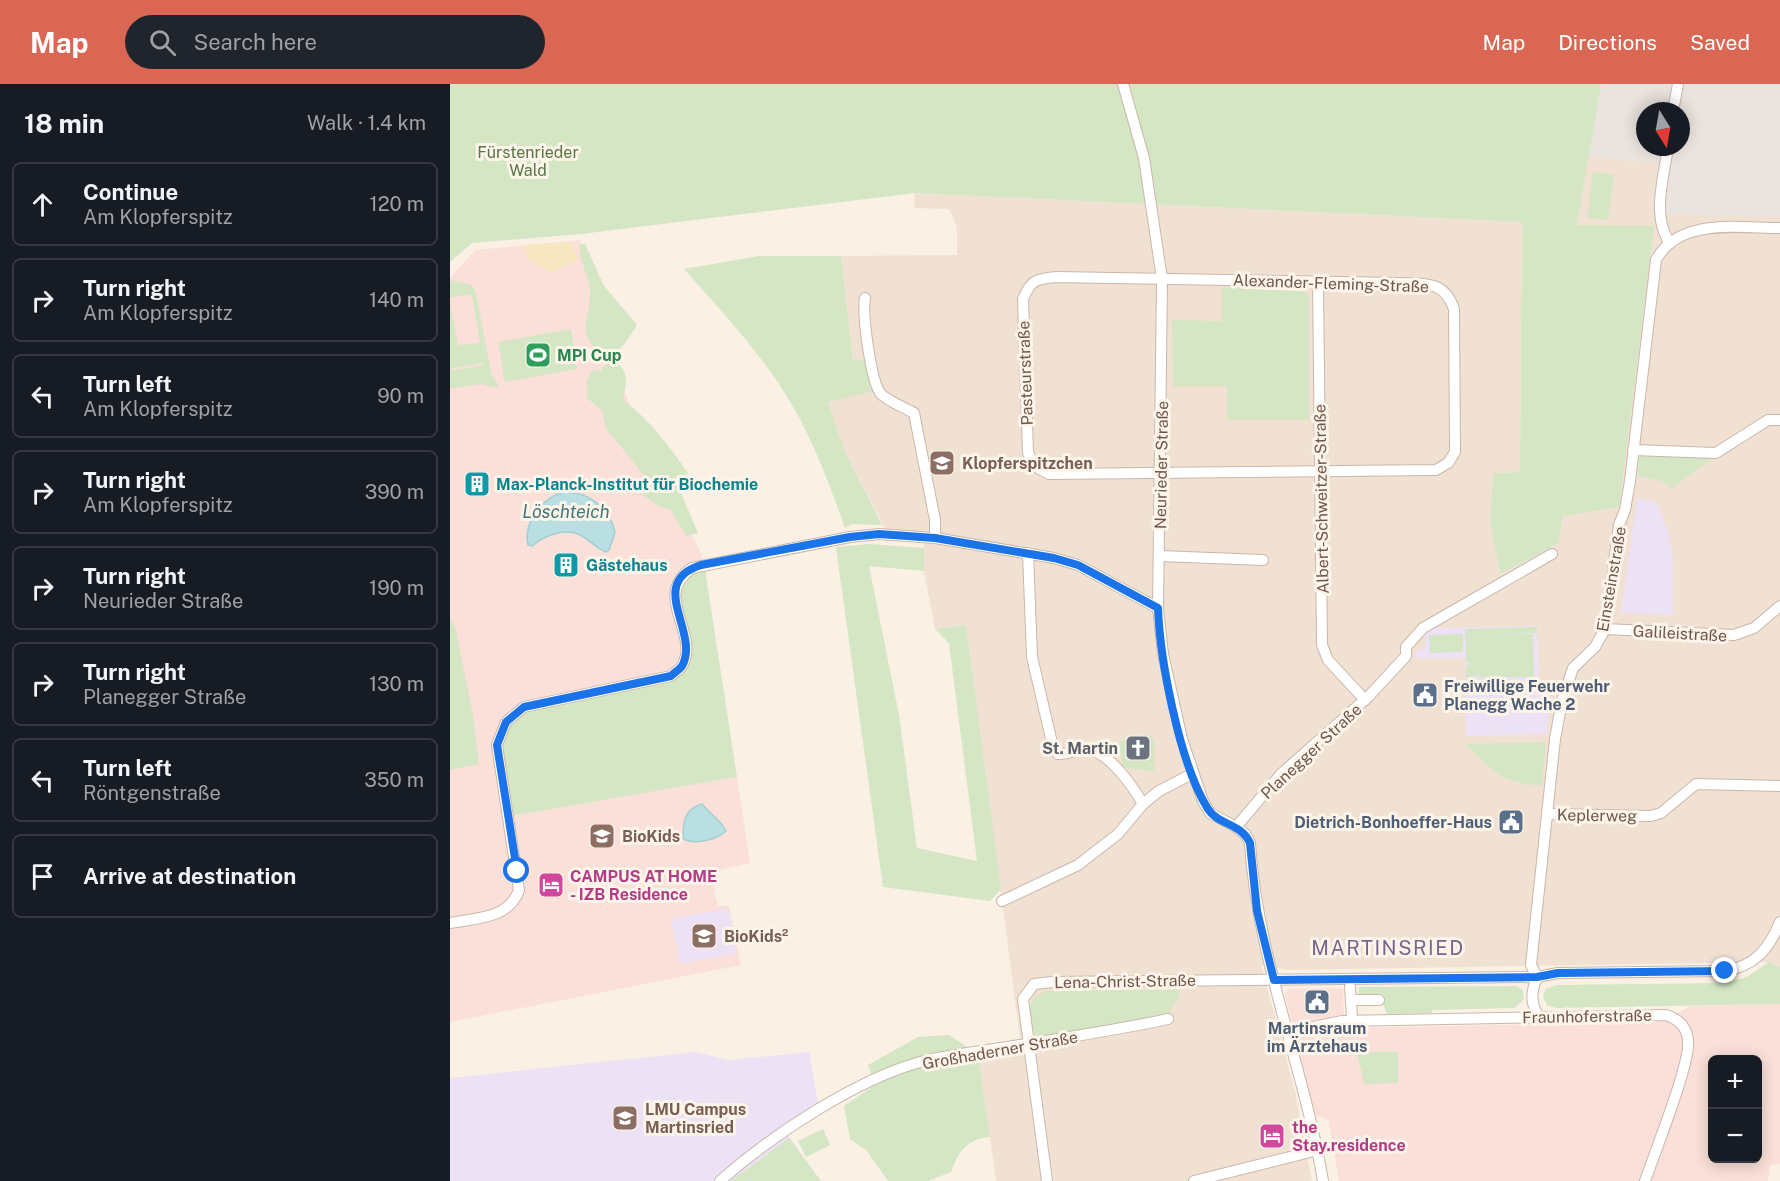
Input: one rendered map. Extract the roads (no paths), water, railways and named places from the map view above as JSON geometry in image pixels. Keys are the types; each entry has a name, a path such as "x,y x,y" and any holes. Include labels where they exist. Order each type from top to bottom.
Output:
{"street":[{"name":"Neurieder Straße","path":"1123,84 1144,158 1162,279 1158,608 1167,680 1192,774 1210,813 1236,827"},
{"path":"1675,102 1678,84"},
{"path":"1667,156 1660,216 1663,234 1670,243 1686,234 1709,229 1780,228"},
{"name":"Einsteinstraße","path":"1539,1017 1533,1008 1532,997 1537,977 1531,965 1555,739 1566,683 1573,668 1595,646 1605,629 1618,525 1625,510 1654,266 1660,254 1670,243"},
{"name":"Pasteurstraße","path":"1162,279 1041,279 1029,285 1023,299 1028,453 1036,467 1049,474 1320,472"},
{"name":"Alexander-Fleming-Straße","path":"1162,279 1437,286 1450,296 1454,317 1456,446 1452,458 1436,470 1320,472"},
{"name":"Albert-Schweitzer-Straße","path":"1318,282 1322,645 1328,660 1365,700"},
{"path":"865,298 862,313 876,386 884,397 914,413 935,520 935,538"},
{"path":"1633,450 1716,453 1768,420 1780,420"},
{"path":"450,923 499,914 512,905 519,890 497,745 506,722 524,707 671,676 682,665 686,647 675,592 683,574 701,565 850,537 879,534 935,538 1028,553 1078,565 1158,608"},
{"path":"1028,553 1032,657 1053,747 1058,754 1089,749 1121,771 1143,804"},
{"name":"Planegger Straße","path":"1236,827 1281,774 1365,700 1406,656 1406,647 1424,628 1552,554"},
{"path":"1160,556 1263,560"},
{"name":"Galileistraße","path":"1605,629 1734,635 1754,628 1780,606"},
{"path":"1002,901 1057,877 1100,850 1131,821 1143,804 1159,791 1192,774"},
{"name":"Keplerweg","path":"1547,814 1651,816 1661,813 1696,784 1780,786"},
{"path":"1236,827 1246,835 1250,843 1257,911 1274,980 1291,1029 1323,1181"},
{"path":"1274,980 1537,977 1546,974 1725,971 1740,969 1762,954 1780,922"},
{"name":"Lena-Christ-Straße","path":"1047,1181 1023,999 1034,984 1274,980"},
{"path":"1350,987 1352,1026"},
{"path":"1351,1000 1380,999 1395,1020"},
{"name":"Fraunhoferstraße","path":"1291,1029 1315,1032 1413,1016 1432,1018 1666,1015 1683,1025 1689,1041 1688,1055 1645,1181"},
{"name":"Großhaderner Straße","path":"720,1181 783,1133 879,1077 923,1061 1168,1019"},
{"path":"1194,1181 1318,1150"}],"water":[{"name":"Löschteich","path":"566,492 583,495 604,509 613,524 615,533 609,550 606,552 599,549 582,536 569,532 556,533 532,546 528,545 528,528 536,512 549,499"},
{"path":"702,804 726,831 706,841 694,842 683,839 683,827 688,813"}],"place":[{"name":"MPI Cup","path":"538,355"},
{"name":"Klopferspitzchen","path":"942,463"},
{"name":"Max-Planck-Institut für Biochemie","path":"477,484"},
{"name":"Gästehaus","path":"566,565"},
{"name":"Freiwillige Feuerwehr Planegg Wache 2","path":"1425,695"},
{"name":"St. Martin","path":"1138,748"},
{"name":"Dietrich-Bonhoeffer-Haus","path":"1511,822"},
{"name":"BioKids","path":"602,836"},
{"name":"CAMPUS AT HOME - IZB Residence","path":"551,885"},
{"name":"BioKids²","path":"704,936"},
{"name":"Martinsraum im Ärztehaus","path":"1317,1002"},
{"name":"LMU Campus Martinsried","path":"625,1118"},
{"name":"the Stay.residence","path":"1272,1136"}],"district":[{"name":"MARTINSRIED","path":"1388,948"}],"park label":[{"name":"Fürstenrieder Wald","path":"528,161"}]}
